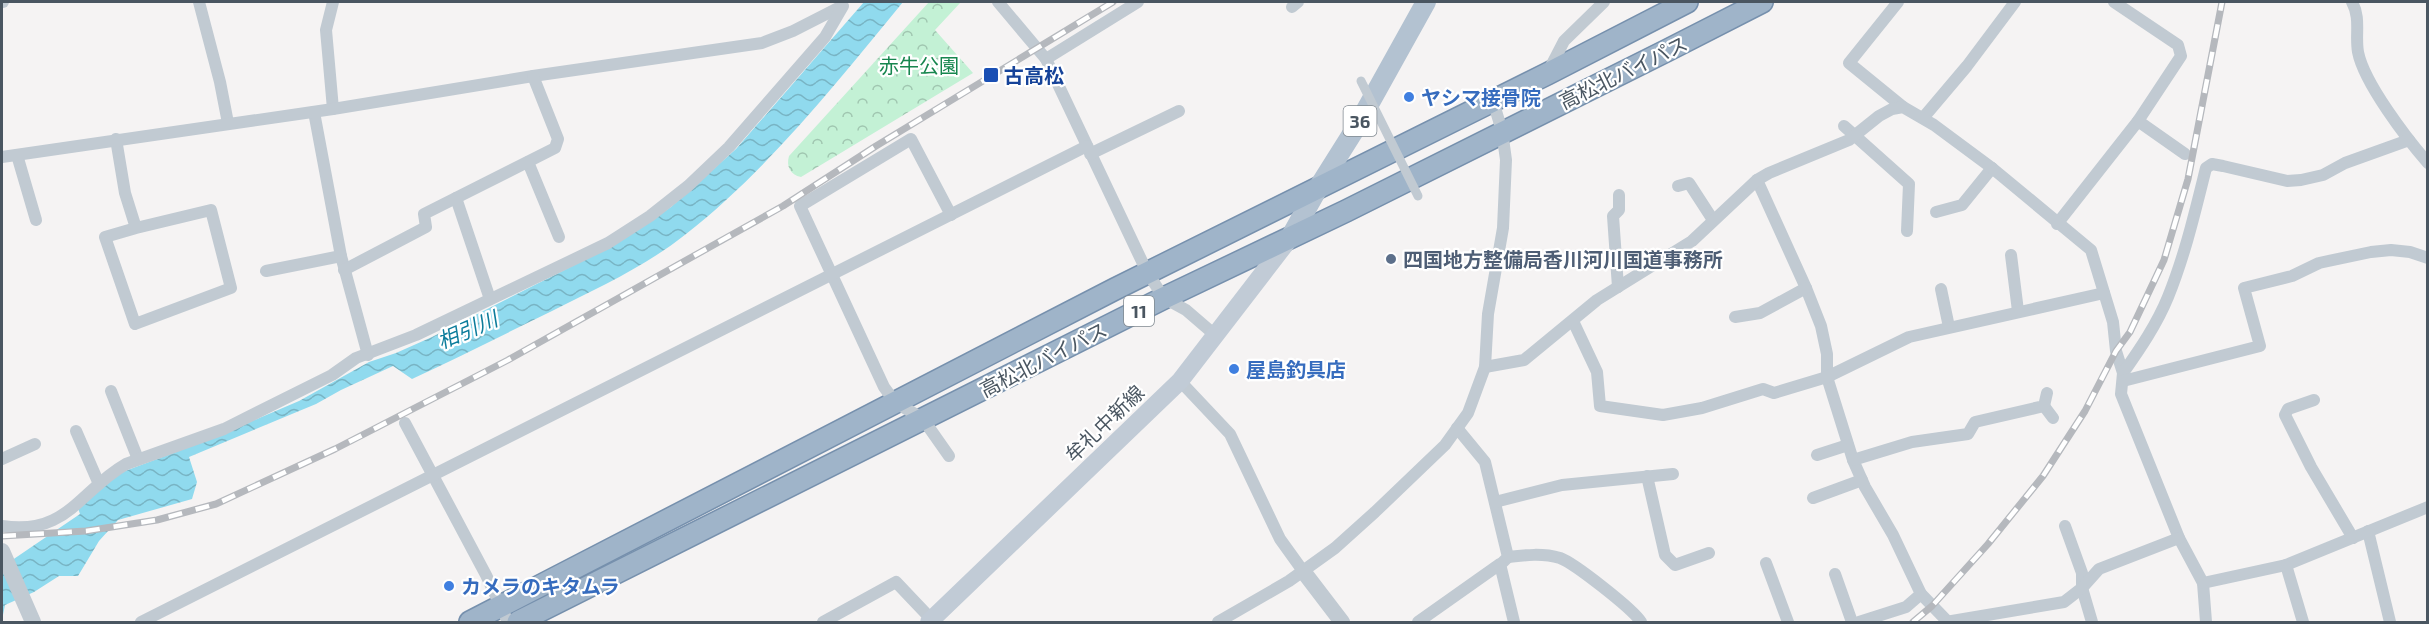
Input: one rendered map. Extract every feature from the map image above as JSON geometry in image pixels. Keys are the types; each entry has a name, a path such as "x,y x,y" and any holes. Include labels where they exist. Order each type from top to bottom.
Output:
{"highway":[{"name":"高松北バイパス","path":"470,622 505,615 895,402 1147,272 1687,2"},
{"name":"高松北バイパス","path":"518,622 1164,298 1290,238 1762,2"}],"main road":[{"name":"36","path":"1290,238 1317,188 1357,126 1426,2"},
{"name":"牟礼中新線","path":"930,621 1180,381 1290,238"}],"street":[{"path":"198,2 220,82 228,123"},
{"path":"333,2 326,30 333,109"},
{"path":"998,2 1046,59 1147,272 1164,298 1186,310 1215,335"},
{"path":"1046,59 1138,2"},
{"path":"1547,74 1564,41 1604,2"},
{"path":"1898,2 1849,63 1903,107 1923,118 1992,168 2091,250 2113,322 2116,351 2123,377 2121,394 2179,538 2203,583 2206,622"},
{"path":"1923,118 1967,66 2015,2"},
{"path":"2057,224 2138,121 2181,56 2178,45 2114,2"},
{"path":"2352,2 2358,21 2358,52 2361,59 2379,96 2427,163"},
{"path":"2,157 762,43 793,31 845,4"},
{"path":"2,526 23,527 55,520 69,512 112,472 138,459 224,429 324,379 356,358 416,335 608,243 650,216 688,186 729,147 825,37 845,4"},
{"path":"344,270 426,227 424,214 555,148 558,139 533,76"},
{"path":"1361,81 1418,196"},
{"path":"1221,622 1303,571 1335,548 1445,445 1468,413 1485,367 1488,314 1503,228 1506,160 1502,131 1493,101"},
{"path":"1485,367 1524,360 1598,300 1677,251 1769,172 1825,152 1855,135 1879,116 1892,109 1903,107"},
{"path":"141,622 951,215 1088,150 1179,111"},
{"path":"314,112 344,270 368,355"},
{"path":"2138,121 2185,154"},
{"path":"1844,126 1909,184 1907,231"},
{"path":"949,456 922,419 895,402 884,387 800,206 911,139 951,215"},
{"path":"116,140 125,193 136,228"},
{"path":"2123,377 2167,299 2187,245 2206,168 2212,164 2223,165 2287,181 2301,180 2323,174 2345,163 2409,140"},
{"path":"17,155 36,220"},
{"path":"528,162 559,237"},
{"path":"1936,212 1962,205 1992,168"},
{"path":"1757,180 1821,326 1827,354 1827,377 1853,460 1921,594 1947,622 1996,619 2064,602 2082,588 2099,569 2179,538"},
{"path":"1677,186 1689,183 1713,220"},
{"path":"1618,287 1613,216 1619,210 1619,195"},
{"path":"456,198 490,299"},
{"path":"211,210 231,288 135,324 105,237 136,228 211,210"},
{"path":"2123,377 2260,346 2244,288 2292,276 2319,264 2371,252 2391,250 2410,252 2427,258"},
{"path":"2011,255 2018,311"},
{"path":"266,271 341,256"},
{"path":"1736,316 1760,314 1806,288"},
{"path":"1941,290 1949,327"},
{"path":"1573,321 1597,372 1600,406 1663,415 1702,408 1763,389 1774,393 1827,377 1909,337 2103,293"},
{"path":"1180,381 1230,434 1280,539 1342,622"},
{"path":"111,391 138,459"},
{"path":"2047,393 2044,406 2053,418"},
{"path":"2314,400 2288,409 2284,415 2311,467 2353,538"},
{"path":"1853,460 1912,442 1968,434 1975,422 2044,406"},
{"path":"405,423 505,615"},
{"path":"1457,428 1485,462 1495,502 1514,622"},
{"path":"76,431 99,484"},
{"path":"2,459 35,444"},
{"path":"1817,455 1848,445"},
{"path":"1495,502 1562,485 1673,474"},
{"path":"1647,476 1665,555 1675,565 1709,553"},
{"path":"1813,498 1862,480"},
{"path":"2203,583 2286,565 2427,507"},
{"path":"2065,526 2082,573 2082,588 2092,622"},
{"path":"2368,531 2390,622"},
{"path":"1418,622 1504,561 1536,555 1561,558 1615,596 1641,622"},
{"path":"4,556 33,622"},
{"path":"1766,563 1788,622"},
{"path":"2286,565 2303,622"},
{"path":"1834,574 1852,622"},
{"path":"823,622 896,582 930,621"},
{"path":"1859,622 1906,608 1921,594"}],"green space":[{"name":"赤牛公園","path":"929,2 961,2 935,30 973,73 801,177 794,174 789,167 789,156"}],"water":[{"name":"相引川","path":"864,2 903,2 827,94 773,154 716,209 671,246 604,285 412,379 393,366 316,404 189,457 197,482 192,499 118,520 99,541 78,576 59,576 34,592 5,605 2,620 2,567 80,514 78,508 117,474 205,441 299,401 369,362 432,337 610,247 671,207 736,149"}],"railway":[{"path":"2,536 86,531 157,520 216,504 335,449 508,360 783,206 876,146 1113,2"},
{"path":"1913,622 1932,606 1988,544 2043,476 2085,411 2116,351 2130,332 2164,260 2188,179 2222,2"}],"place":[{"name":"古高松","path":"991,75"},
{"name":"ヤシマ接骨院","path":"1409,97"},
{"name":"四国地方整備局香川河川国道事務所","path":"1391,259"},
{"name":"屋島釣具店","path":"1234,369"},
{"name":"カメラのキタムラ","path":"449,586"}]}
